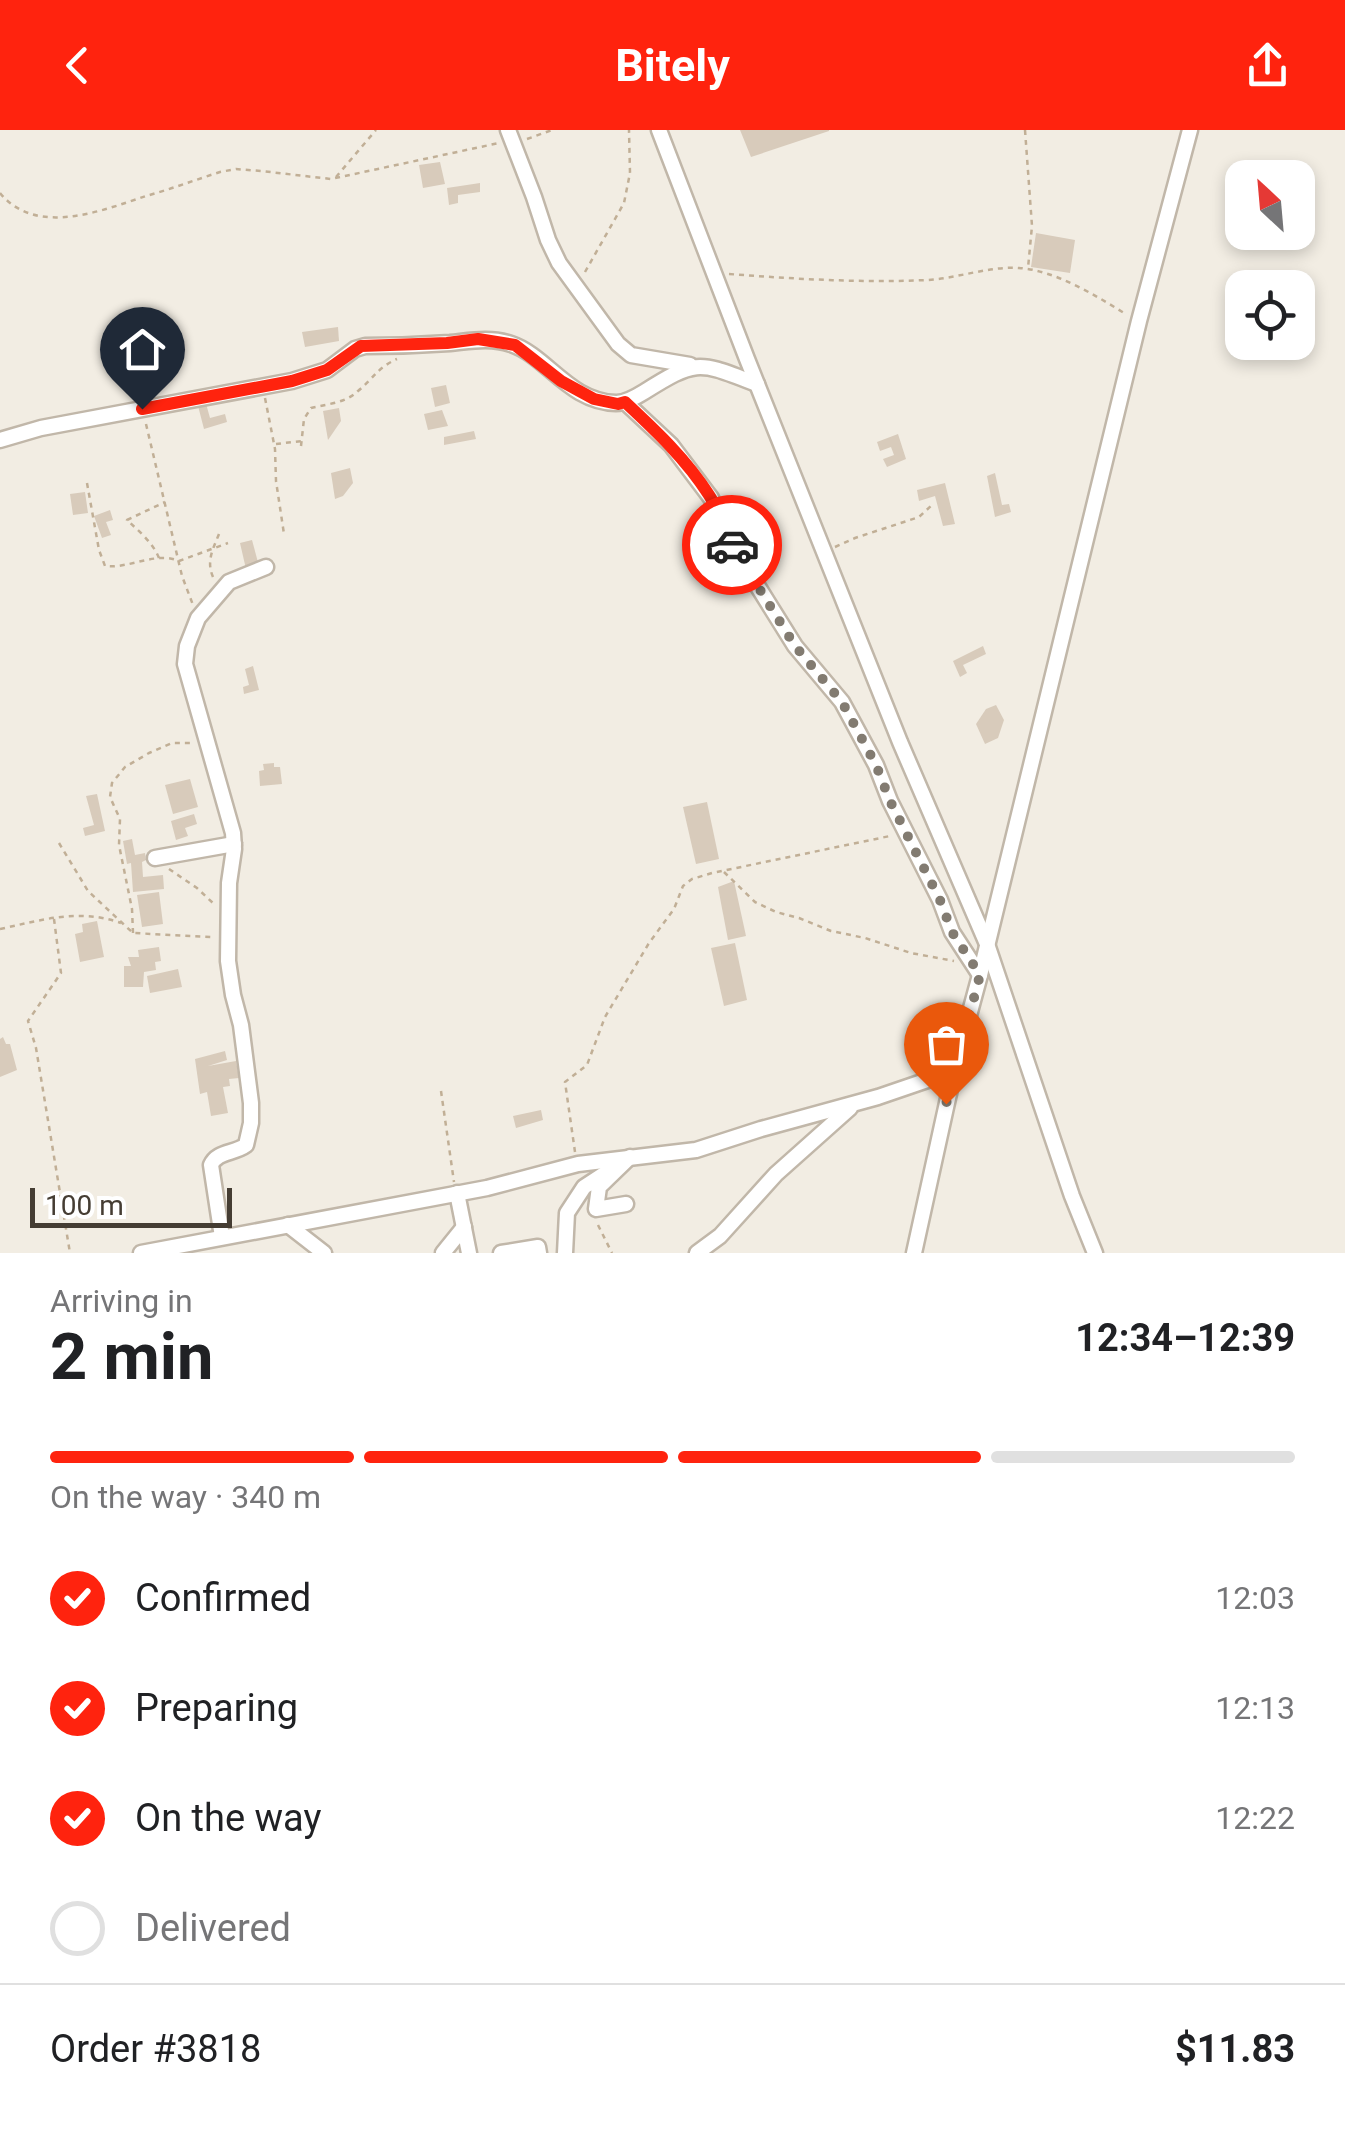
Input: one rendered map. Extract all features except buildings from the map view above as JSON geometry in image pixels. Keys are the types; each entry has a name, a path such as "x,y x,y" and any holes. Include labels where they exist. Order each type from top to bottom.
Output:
{"street":[{"path":"659,130 900,742 987,944 1095,1253"},
{"path":"914,1253 976,969 987,944 1138,322 1190,130"},
{"path":"511,137 559,263 624,350 716,368 757,384"},
{"path":"0,440 41,428 262,387 327,370 361,346 478,339 515,345 561,381 594,399 618,404 696,365"},
{"path":"625,402 671,445 711,498 730,542 795,646 842,702 876,765 952,932 976,969"},
{"path":"222,1238 211,1164 217,1156 246,1146 251,1113 241,1024 228,961 234,844 185,664 198,618 229,582 266,568"},
{"path":"155,858 234,844"},
{"path":"141,1253 487,1188 578,1164 696,1150 954,1071"},
{"path":"697,1253 720,1236 776,1174 854,1104"},
{"path":"626,1204 596,1209 599,1187 630,1157"},
{"path":"562,1252 567,1213 584,1187 630,1157"},
{"path":"457,1193 469,1253"},
{"path":"288,1225 324,1253"},
{"path":"444,1253 464,1227"},
{"path":"500,1253 538,1247 539,1253"}],"path":[{"path":"336,178 376,130"},
{"path":"0,195 18,210 44,216 79,216 236,169 336,178 552,130"},
{"path":"577,287 624,203 630,173 629,130"},
{"path":"1024,130 1032,226 1028,269"},
{"path":"714,273 880,282 938,279 1002,268 1028,269 1082,288 1138,322"},
{"path":"275,444 301,444 304,418 311,408 346,400 377,370 418,344"},
{"path":"262,387 275,444 284,534"},
{"path":"142,409 179,560 198,618"},
{"path":"87,483 98,550 105,566 117,568 170,557 179,560 228,542"},
{"path":"159,559 156,550 127,520 166,502"},
{"path":"824,552 918,518 933,504"},
{"path":"218,534 210,554 210,568 221,592"},
{"path":"133,932 119,845 120,818 110,797 112,783 125,767 148,753 172,744 208,745"},
{"path":"578,1164 565,1082 587,1065 605,1017 648,943 674,909 683,886 692,879 722,871 906,832"},
{"path":"58,843 88,891 133,932 229,940"},
{"path":"155,858 197,888 229,919"},
{"path":"722,871 756,902 776,912 831,931 976,969"},
{"path":"0,930 76,916 100,916 123,924"},
{"path":"54,919 60,973 28,1021 36,1048 70,1253"},
{"path":"441,1091 457,1193"},
{"path":"596,1209 596,1221 612,1253"}],"way so far":[{"path":"732,545 795,646 842,702 876,765 952,932 980,975 946,1104"}],"route":[{"path":"142,409 292,381 335,366 361,346 495,340 515,345 561,381 594,399 625,402 671,445 689,468 711,498 732,545"}]}
